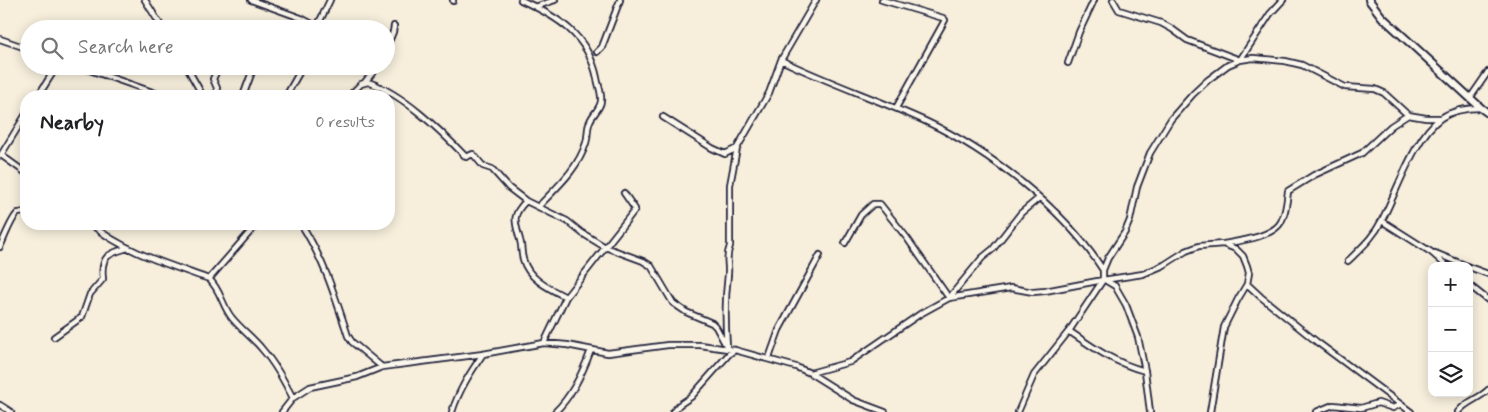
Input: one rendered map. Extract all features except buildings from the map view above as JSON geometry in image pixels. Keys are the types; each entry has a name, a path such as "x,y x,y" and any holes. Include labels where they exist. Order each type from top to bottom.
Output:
{"street":[{"path":"145,0 157,20"},
{"path":"251,0 304,20"},
{"path":"320,20 330,0"},
{"path":"521,0 554,16 567,26 590,58 596,72 601,97 598,109 589,123 586,145 570,174 538,206"},
{"path":"536,6 555,0"},
{"path":"597,52 602,46 620,0"},
{"path":"728,349 725,313 728,272 726,255 730,246 730,185 737,148 769,93 781,60 816,0"},
{"path":"882,0 945,20 896,108"},
{"path":"1068,63 1079,32 1094,0"},
{"path":"1113,0 1119,10 1161,23 1186,40 1240,60"},
{"path":"1240,60 1270,14 1283,0"},
{"path":"1369,0 1382,17 1488,113"},
{"path":"0,39 20,46"},
{"path":"1018,412 1034,375 1070,331 1103,280 1103,270 1108,258 1125,232 1130,220 1137,187 1150,153 1172,119 1193,94 1228,65 1240,60 1253,58 1285,61 1302,65 1345,87 1375,89 1384,94 1408,115 1441,118 1464,108 1481,108"},
{"path":"781,60 810,74 896,108 952,134 980,152 1039,198 1072,229 1103,270"},
{"path":"1470,98 1488,72"},
{"path":"42,90 51,75"},
{"path":"104,75 147,90"},
{"path":"191,75 200,90"},
{"path":"215,75 213,79 217,90"},
{"path":"245,90 251,75"},
{"path":"289,90 297,75"},
{"path":"356,90 371,75"},
{"path":"365,82 372,83 384,90"},
{"path":"395,96 408,104 446,136 466,157 473,154 483,166 492,169 509,188 526,201 567,221 605,247 643,261 651,266 673,303 686,312 716,326 728,349"},
{"path":"810,373 850,362 920,314 949,298 1011,288 1033,292 1045,291 1143,274 1164,266 1186,251 1199,246 1244,241 1273,231 1281,223 1288,191 1362,153 1391,126 1408,115"},
{"path":"663,117 712,148 725,154 737,148"},
{"path":"1348,261 1369,240 1382,221 1403,173 1424,137 1441,118"},
{"path":"20,124 1,154 20,168"},
{"path":"544,343 566,297 634,211 635,208 624,193"},
{"path":"949,298 982,258 993,249 1016,219 1039,198"},
{"path":"526,201 519,207 515,217 523,261 538,281 566,297"},
{"path":"846,243 852,228 868,207 876,203 880,204 908,238 949,298"},
{"path":"0,247 13,219 20,212"},
{"path":"1382,221 1432,252 1458,262"},
{"path":"99,230 128,248 209,279 216,285 224,306 232,318 276,366 293,398"},
{"path":"209,279 252,230"},
{"path":"305,230 316,247 327,272 348,336 352,342 382,367"},
{"path":"1210,412 1224,328 1247,284 1249,273 1243,256 1236,249 1223,244"},
{"path":"54,337 82,317 90,294 103,279 102,265 106,258 111,252 128,248"},
{"path":"1432,252 1443,262"},
{"path":"770,358 779,330 820,255"},
{"path":"1473,268 1488,274"},
{"path":"1103,280 1115,286 1126,305 1138,337 1145,371 1150,412"},
{"path":"1247,284 1317,342 1410,412"},
{"path":"1473,288 1488,300"},
{"path":"1070,331 1109,358 1145,371"},
{"path":"282,412 293,398 310,387 357,377 382,367 483,354 544,343 568,345 608,353 668,346 700,345 735,350 770,358 810,373 853,400 885,412"},
{"path":"555,412 563,405 571,393 591,350"},
{"path":"673,412 679,405 691,397 729,354 735,350"},
{"path":"452,412 458,395 483,354"},
{"path":"1458,412 1467,402 1488,390"},
{"path":"1316,412 1333,405 1361,408 1378,403 1393,408 1399,405"},
{"path":"0,405 11,412"}]}
